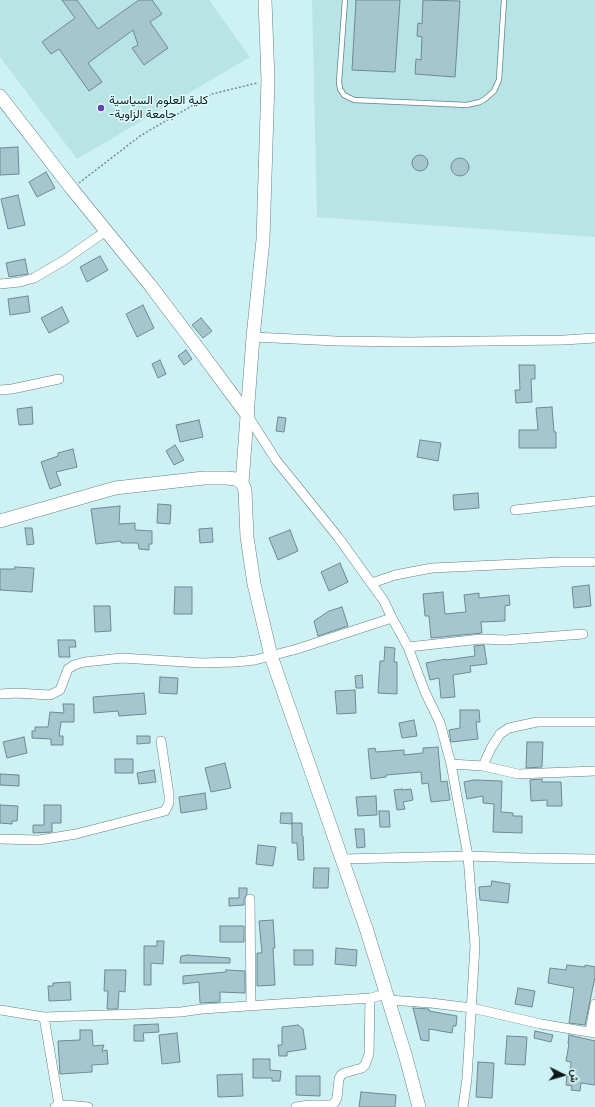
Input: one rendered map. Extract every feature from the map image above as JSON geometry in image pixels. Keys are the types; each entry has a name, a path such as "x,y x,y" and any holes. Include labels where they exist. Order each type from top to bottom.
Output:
{"street":[{"path":"265,0 268,80 263,240 253,337 242,483 245,490 247,537 254,584 271,656 342,859 388,997 419,1107"},
{"path":"0,96 199,349 248,416 276,460 372,583 384,601 408,647 425,692 440,723 451,764 468,856 475,946 467,1078 463,1107"},
{"path":"0,284 20,282 34,278 106,231"},
{"path":"253,337 336,341 409,342 564,340 595,338"},
{"path":"0,390 12,389 59,379"},
{"path":"0,521 115,488 204,478 236,479 242,483"},
{"path":"515,510 595,501"},
{"path":"372,583 432,568 592,562"},
{"path":"0,694 16,693 50,695 60,690 68,669 74,665 85,662 122,658 202,663 255,660 392,618"},
{"path":"408,647 481,639 505,640 583,634"},
{"path":"483,766 491,748 500,734 509,728 537,722 595,722"},
{"path":"0,839 39,840 76,834 165,811 169,803 161,741"},
{"path":"451,764 483,766 518,774 595,772"},
{"path":"342,859 468,856 595,858"},
{"path":"250,899 251,1005"},
{"path":"0,1010 44,1017 181,1012 251,1005 388,997 472,1008 541,1024 592,1033 595,1004"},
{"path":"296,1107 309,1104 332,1105 335,1102 339,1079 341,1076 344,1073 362,1068 366,1065 369,1054 370,998"},
{"path":"44,1017 57,1106 88,1107"}],"lane":[{"path":"345,0 339,82 340,89 344,96 354,100 467,105 486,99 494,91 499,80 504,0"}],"path":[{"path":"72,189 140,136 212,94 268,80"}],"shaded area":[{"name":"كلية العلوم السياسية -جامعة الزاوية","path":"0,0 209,0 250,57 77,159 0,57"},
{"path":"312,0 595,0 595,237 317,217"}],"building":[{"path":"62,0 77,0 98,29 139,0 152,0 162,14 150,22 168,48 144,65 132,48 138,45 133,30 88,63 102,82 89,91 59,49 51,54 42,42 75,18"},
{"path":"356,0 400,0 395,72 352,70"},
{"path":"423,0 460,1 455,77 415,74 416,59 421,60 422,37 417,36 418,23 422,24"},
{"path":"18,147 19,174 0,175 0,148"},
{"path":"420,155 427,160 428,163 423,170 420,171 413,166 412,163 417,156"},
{"path":"456,158 464,158 469,163 467,174 464,176 456,176 451,171 451,163"},
{"path":"46,172 55,188 37,197 29,182"},
{"path":"18,195 25,225 8,229 1,199"},
{"path":"100,256 108,270 87,282 80,267"},
{"path":"25,259 28,274 9,277 6,263"},
{"path":"28,296 30,312 10,315 8,299"},
{"path":"143,305 154,328 137,337 126,314"},
{"path":"62,307 69,322 49,333 41,318"},
{"path":"201,318 212,331 203,338 192,325"},
{"path":"186,350 192,359 184,365 178,356"},
{"path":"160,360 166,374 158,378 152,364"},
{"path":"519,365 535,365 535,379 531,379 532,402 516,403 515,390 520,390"},
{"path":"32,407 33,424 19,425 17,409"},
{"path":"552,407 554,432 556,432 556,448 519,448 519,430 538,430 536,408"},
{"path":"278,417 286,418 284,432 276,431"},
{"path":"199,420 203,437 180,442 176,425"},
{"path":"420,440 441,443 438,461 417,457"},
{"path":"175,445 184,460 174,465 166,451"},
{"path":"73,449 77,467 56,472 61,485 50,489 41,462 58,456 58,453"},
{"path":"478,493 479,508 454,510 453,495"},
{"path":"158,504 171,505 170,524 157,523"},
{"path":"120,506 119,524 135,523 135,530 152,531 152,544 149,544 149,550 139,549 138,543 121,543 121,541 96,544 91,509"},
{"path":"25,528 32,528 34,544 27,545"},
{"path":"212,528 213,542 200,543 199,529"},
{"path":"290,530 298,551 278,560 269,538"},
{"path":"340,563 348,582 329,591 321,572"},
{"path":"15,567 34,568 32,592 0,590 0,569 15,569"},
{"path":"589,585 591,606 574,608 572,587"},
{"path":"175,587 192,587 192,614 174,614"},
{"path":"443,592 445,614 466,612 464,595 479,593 479,598 509,595 510,605 505,606 505,621 481,622 482,633 431,638 429,616 425,616 423,594"},
{"path":"94,606 110,606 111,631 95,632"},
{"path":"342,607 348,626 318,636 314,621 329,611"},
{"path":"58,640 75,640 76,647 69,647 70,657 59,657"},
{"path":"484,645 487,664 470,666 471,672 453,675 455,697 441,698 439,678 430,680 426,663 475,656 474,646"},
{"path":"385,647 395,648 394,662 397,662 397,694 378,693 380,661 384,661"},
{"path":"362,675 363,688 356,688 355,676"},
{"path":"160,677 178,678 177,694 159,693"},
{"path":"355,690 356,713 337,714 335,691"},
{"path":"144,693 146,714 119,716 118,711 94,713 93,697"},
{"path":"63,704 74,704 74,722 61,722 59,736 63,736 63,745 51,745 51,739 32,738 32,731 35,731 35,727 48,727 50,712 64,713"},
{"path":"460,710 479,710 480,722 476,722 478,739 451,742 449,730 460,728"},
{"path":"414,720 417,736 402,738 399,723"},
{"path":"137,736 150,736 150,743 137,744"},
{"path":"24,737 27,753 7,758 3,742"},
{"path":"527,742 543,742 542,767 526,768"},
{"path":"438,747 441,782 447,781 450,800 431,802 428,783 422,784 421,772 386,775 386,777 371,779 368,749 375,748 376,752 404,750 404,755 423,753 423,748"},
{"path":"115,759 133,759 133,773 115,773"},
{"path":"225,763 231,788 211,792 205,768"},
{"path":"154,770 156,782 139,784 137,773"},
{"path":"0,774 19,775 19,786 0,785"},
{"path":"542,779 542,782 561,782 562,806 547,806 547,800 531,801 530,780"},
{"path":"474,780 502,781 501,812 513,813 513,816 522,816 522,833 493,832 494,804 483,803 483,796 467,799 464,782"},
{"path":"411,789 413,800 403,802 405,809 397,810 394,790"},
{"path":"205,793 207,809 181,813 179,797"},
{"path":"376,796 377,815 358,816 356,797"},
{"path":"0,805 18,806 17,821 12,821 12,824 0,823"},
{"path":"44,805 61,805 61,823 52,823 52,832 33,833 33,825 44,825"},
{"path":"379,811 389,811 390,827 380,827"},
{"path":"281,813 292,813 292,824 280,823"},
{"path":"292,823 302,823 304,860 298,860 297,843 292,843"},
{"path":"355,829 364,829 365,847 357,848"},
{"path":"258,845 276,847 273,866 256,864"},
{"path":"314,868 329,868 328,888 313,888"},
{"path":"492,881 510,884 508,903 480,900 479,887 491,886"},
{"path":"239,888 247,888 244,905 229,906 229,898 239,898"},
{"path":"273,920 275,985 257,986 257,953 262,953 259,921"},
{"path":"220,926 244,926 244,942 220,942"},
{"path":"157,941 164,941 163,964 151,963 151,985 144,985 144,946 157,946"},
{"path":"336,948 357,950 356,966 335,964"},
{"path":"294,950 313,950 313,965 294,965"},
{"path":"188,955 230,958 230,963 180,963 181,956"},
{"path":"567,965 585,967 585,965 595,967 595,977 585,1025 569,1023 574,988 548,983 550,968 566,970"},
{"path":"105,970 126,970 125,992 119,991 118,1009 107,1009 108,991 104,991"},
{"path":"226,970 245,971 245,993 220,992 220,1002 200,1003 199,982 183,984 183,976 226,972"},
{"path":"70,982 71,1000 49,1001 48,986 53,986 53,983"},
{"path":"518,988 535,991 532,1007 515,1004"},
{"path":"413,1008 429,1009 429,1011 457,1016 456,1026 453,1026 452,1033 429,1029 429,1041 421,1040"},
{"path":"158,1024 159,1032 143,1033 144,1041 134,1041 134,1025"},
{"path":"298,1025 303,1029 306,1049 287,1052 287,1056 279,1056 278,1045 282,1045 282,1027"},
{"path":"80,1030 92,1030 93,1046 104,1045 102,1051 107,1050 108,1064 92,1065 92,1072 60,1074 58,1041 80,1040"},
{"path":"535,1031 553,1035 551,1042 534,1038"},
{"path":"177,1033 180,1062 162,1064 159,1035"},
{"path":"569,1035 595,1041 595,1085 581,1083 580,1091 571,1090 572,1086 566,1085 567,1076 570,1077 571,1062 566,1061"},
{"path":"507,1036 527,1037 525,1065 505,1064"},
{"path":"253,1059 270,1059 270,1070 281,1071 280,1081 272,1081 272,1078 253,1078"},
{"path":"478,1062 494,1063 492,1098 476,1097"},
{"path":"242,1074 243,1096 218,1097 217,1075"},
{"path":"296,1076 320,1076 320,1096 296,1095"},
{"path":"361,1092 396,1095 395,1107 359,1107"}],"place":[{"name":"كلية العلوم السياسية -جامعة الزاوية","path":"101,108"}]}
